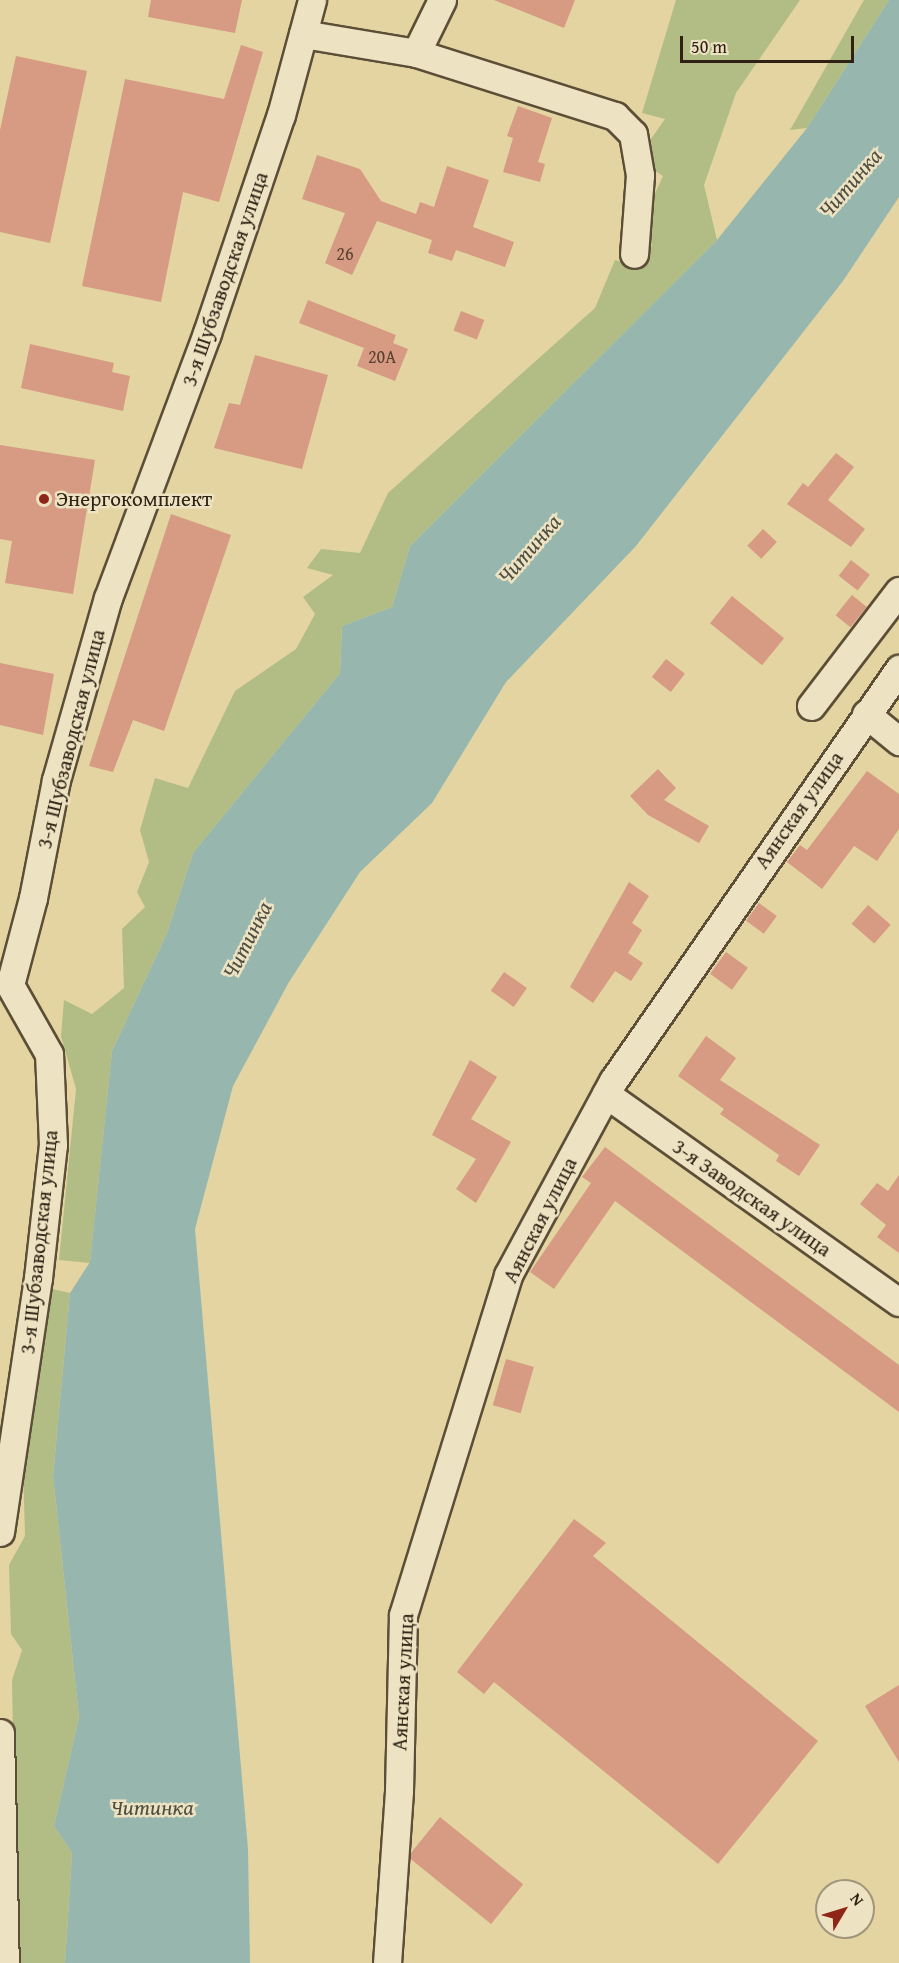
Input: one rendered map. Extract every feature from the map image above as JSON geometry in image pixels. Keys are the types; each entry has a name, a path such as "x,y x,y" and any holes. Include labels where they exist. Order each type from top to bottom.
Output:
{"street":[{"name":"3-я Шубзаводская улица","path":"0,1532 39,1278 53,1145 49,1054 10,985 33,898 56,780 108,598 211,322 281,115 312,0"},
{"path":"416,53 442,0"},
{"path":"303,34 416,53 615,116 633,134 640,175 634,254"},
{"path":"811,706 899,591"},
{"name":"Аянская улица","path":"387,1963 399,1791 403,1615 508,1275 606,1094 899,669"},
{"path":"866,714 899,741"},
{"name":"3-я Заводская улица","path":"606,1094 899,1302"},
{"path":"0,1733 4,1963"}],"green space":[{"path":"676,0 800,0 736,93 704,185 717,240 410,546 392,607 342,626 340,673 193,853 167,933 112,1051 90,1263 59,1260 76,1089 61,1036 64,1000 92,1014 124,988 122,929 145,907 137,892 149,862 140,830 155,778 188,788 235,691 296,649 315,614 303,597 333,575 307,568 321,549 360,553 388,493 595,308 615,260 643,267 652,245 641,224 663,176 637,159 665,119 642,113"},
{"path":"864,0 889,0 807,128 790,130"},
{"path":"48,1288 70,1293 53,1476 79,1717 54,1826 72,1853 65,1963 17,1963 12,1680 22,1650 11,1634 9,1565 25,1536 23,1463"}],"water":[{"name":"Читинка","path":"889,0 899,0 899,197 843,281 636,546 506,682 432,803 360,872 289,982 233,1086 195,1229 248,1849 250,1963 65,1963 72,1853 54,1826 79,1717 53,1476 70,1293 90,1262 112,1051 167,933 193,853 340,673 342,626 392,607 410,546 717,240 807,128"}],"building":[{"path":"151,0 242,0 235,33 148,17"},
{"path":"494,0 575,0 564,28"},
{"path":"241,45 263,52 219,202 183,192 161,302 82,286 125,79 224,99"},
{"path":"16,56 87,71 50,243 0,232 0,130"},
{"path":"518,106 552,118 538,162 545,164 540,182 503,172 513,138 507,136"},
{"path":"317,155 360,169 381,201 416,214 420,202 434,207 447,166 489,180 473,227 514,242 505,267 456,250 452,261 428,253 432,240 377,221 352,275 325,263 345,213 302,199"},
{"path":"308,300 396,335 393,343 408,349 395,381 357,366 364,348 299,323"},
{"path":"461,311 484,320 477,340 453,331"},
{"path":"30,344 114,363 112,372 130,376 123,411 21,388"},
{"path":"255,355 328,375 302,469 214,448 229,403 240,405"},
{"name":"Энергокомплект","path":"0,445 95,460 73,594 5,583 12,541 0,539"},
{"path":"836,453 854,467 828,500 865,529 851,547 787,504 803,483 808,487"},
{"path":"171,514 231,535 164,731 133,720 113,772 89,766"},
{"path":"763,529 777,542 761,559 747,546"},
{"path":"851,560 870,575 858,591 839,576"},
{"path":"852,595 867,607 850,627 836,615"},
{"path":"732,596 784,638 762,665 710,623"},
{"path":"666,659 685,674 671,692 652,677"},
{"path":"0,663 54,674 43,735 0,725"},
{"path":"658,769 676,788 664,800 709,826 699,843 648,815 630,796"},
{"path":"867,771 899,794 899,829 877,861 854,846 822,889 787,862 800,845 807,850"},
{"path":"629,882 649,896 632,923 642,930 628,953 643,963 631,981 615,971 593,1003 570,987"},
{"path":"759,903 777,916 764,934 746,921"},
{"path":"868,905 891,925 874,944 852,924"},
{"path":"726,952 748,968 732,990 710,974"},
{"path":"504,972 527,988 514,1007 491,991"},
{"path":"706,1036 736,1058 720,1080 820,1145 799,1176 776,1161 779,1155 720,1114 724,1109 678,1076"},
{"path":"470,1060 497,1077 471,1119 511,1142 476,1203 456,1189 476,1159 432,1135"},
{"path":"605,1147 899,1365 899,1412 615,1201 554,1289 530,1272 591,1183 582,1177"},
{"path":"899,1175 899,1253 877,1237 886,1225 860,1204 877,1183 888,1191"},
{"path":"506,1359 534,1367 521,1413 493,1405"},
{"path":"574,1519 606,1543 593,1556 818,1741 718,1864 494,1682 484,1694 457,1672"},
{"path":"899,1685 899,1762 865,1706"},
{"path":"440,1817 523,1884 491,1924 408,1857"}],"place":[{"name":"Энергокомплект","path":"44,499"}]}
